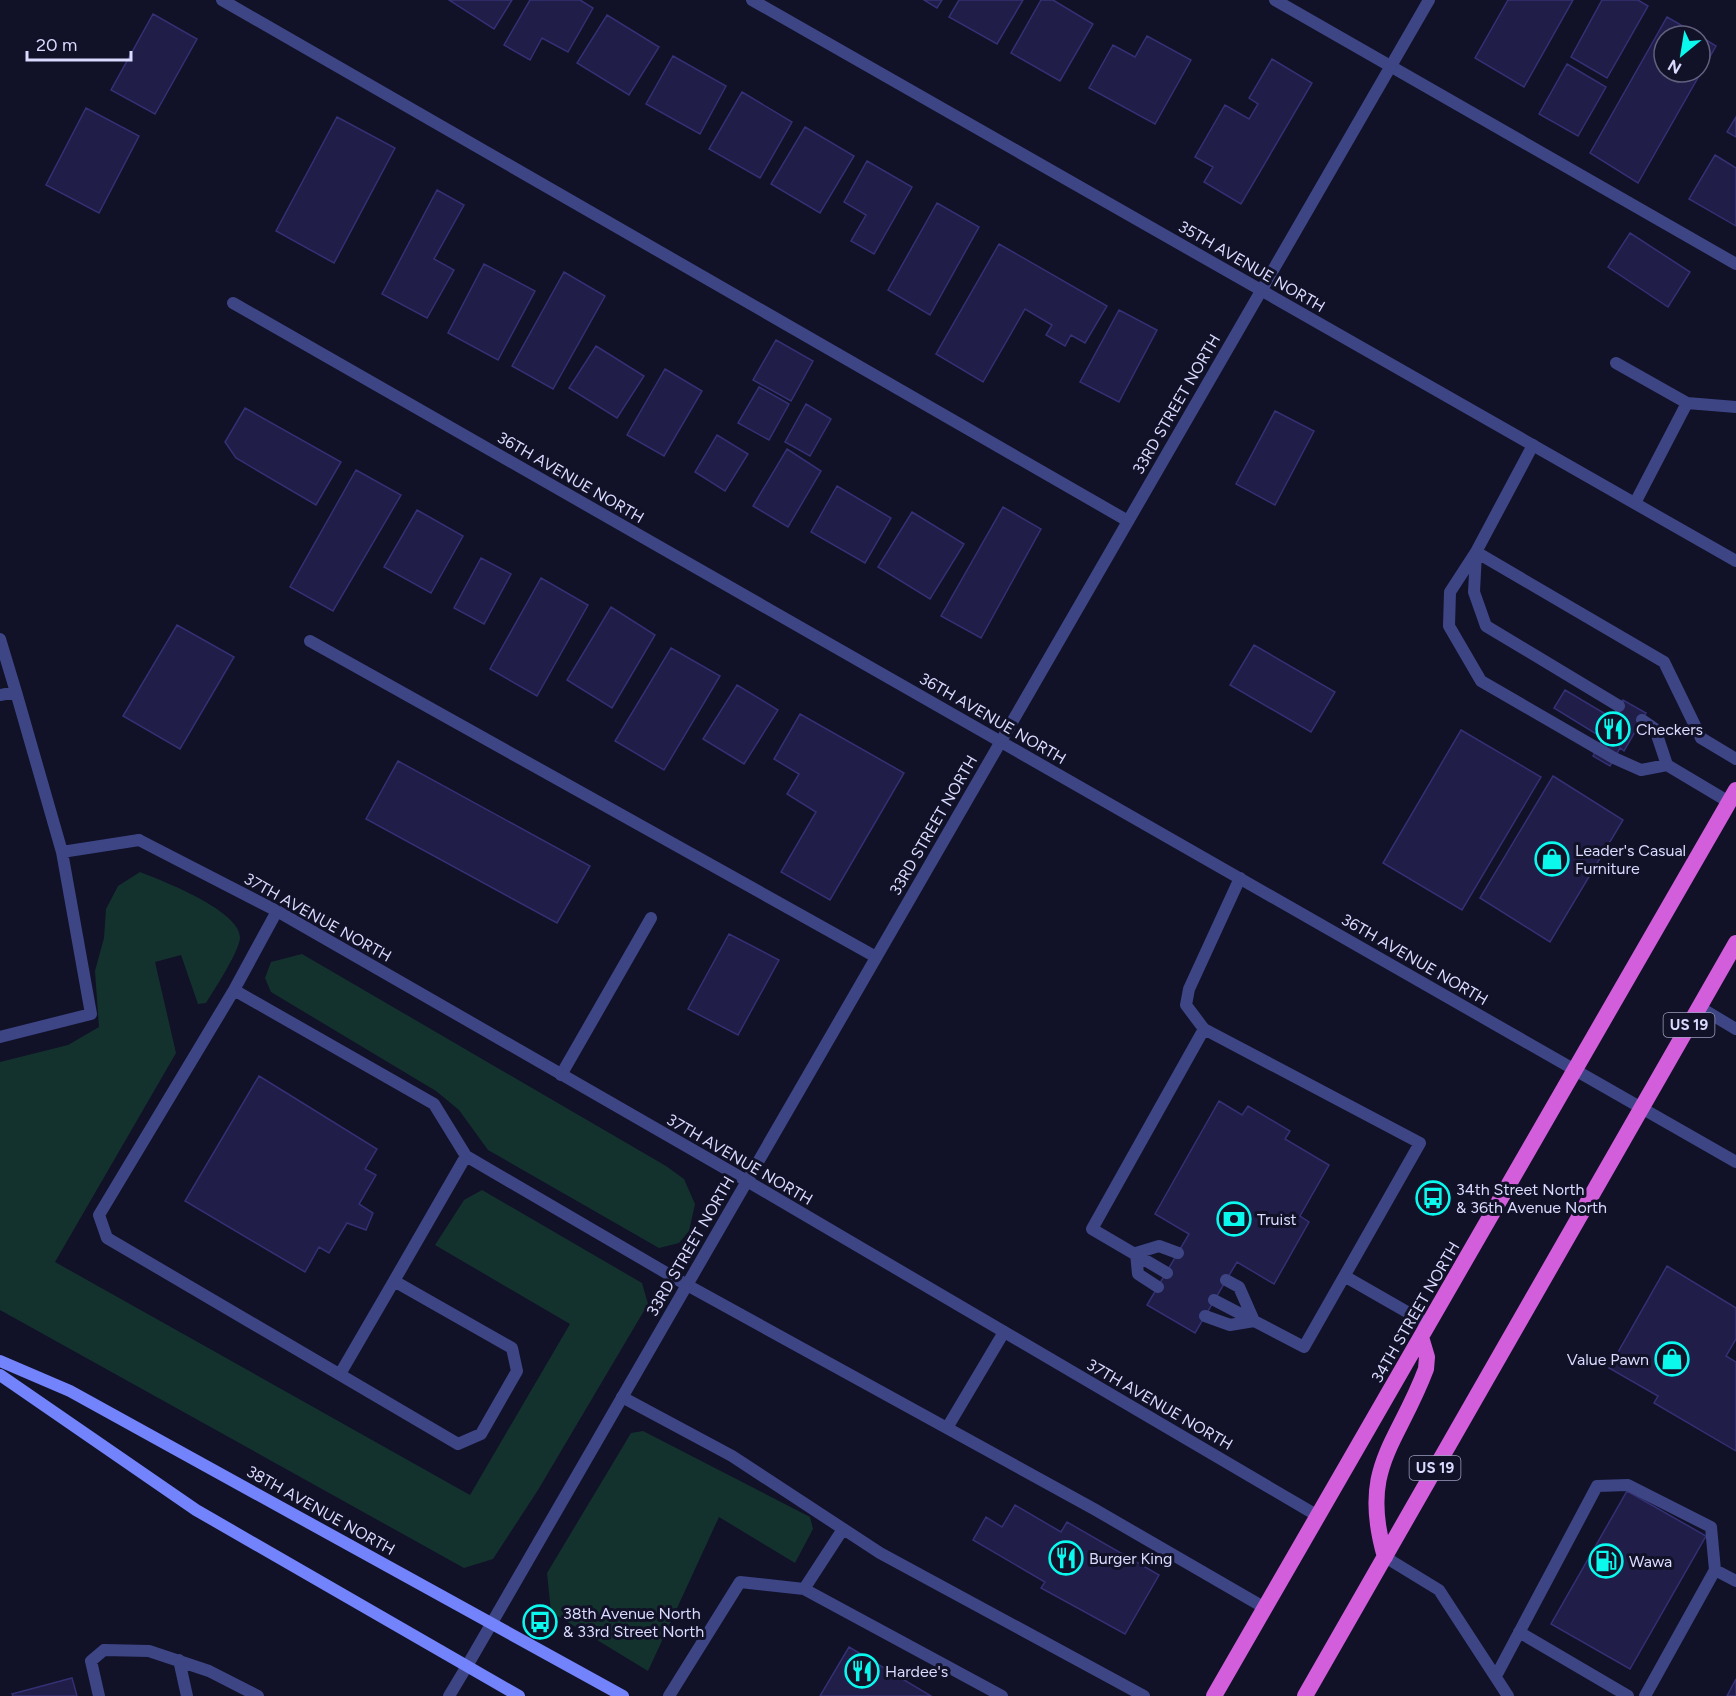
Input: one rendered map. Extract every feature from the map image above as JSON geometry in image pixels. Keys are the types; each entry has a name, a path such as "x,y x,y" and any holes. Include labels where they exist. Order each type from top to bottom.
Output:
{"highway":[{"name":"34TH STREET NORTH","path":"1214,1696 1733,796"},
{"name":"US 19","path":"1305,1696 1736,943"},
{"path":"1384,1557 1377,1530 1376,1481 1426,1370 1425,1331"}],"main road":[{"name":"38TH AVENUE NORTH","path":"0,1361 70,1391 623,1696"},
{"path":"0,1375 196,1510 519,1696"}],"street":[{"path":"222,0 1128,521"},
{"name":"35TH AVENUE NORTH","path":"752,0 1736,561"},
{"path":"1275,0 1736,264"},
{"name":"33RD STREET NORTH","path":"449,1696 1429,0"},
{"name":"36TH AVENUE NORTH","path":"233,303 1736,1162"},
{"path":"1616,363 1687,403 1736,407"},
{"path":"1635,503 1687,403"},
{"path":"1533,445 1476,552 1450,592 1449,626 1481,681 1614,758 1641,770 1667,765 1733,796"},
{"path":"1476,552 1474,592 1486,626 1619,706"},
{"path":"1476,552 1664,662 1701,738 1736,759"},
{"path":"0,639 62,852 91,1014 0,1037"},
{"path":"310,641 876,957"},
{"path":"0,694 16,692"},
{"path":"1642,720 1655,729 1667,765"},
{"name":"37TH AVENUE NORTH","path":"62,852 140,840 277,911 747,1181 1318,1516"},
{"path":"1214,1300 1304,1347 1346,1277 1420,1143 1204,1029 1186,1005 1190,989 1239,878"},
{"path":"277,911 234,990 99,1215 107,1238 459,1444 481,1434 518,1371 512,1348 394,1281"},
{"path":"561,1075 651,918"},
{"path":"234,990 434,1104 466,1156 687,1285 1265,1608"},
{"path":"1699,1007 1736,1029"},
{"path":"1167,1273 1092,1229 1204,1029"},
{"path":"340,1374 466,1156"},
{"path":"1136,1253 1159,1246 1178,1253"},
{"path":"1136,1253 1137,1274 1158,1287"},
{"path":"1346,1277 1425,1331"},
{"path":"1226,1280 1239,1287 1254,1321"},
{"path":"1205,1316 1230,1325 1254,1321"},
{"path":"946,1428 1004,1332"},
{"path":"622,1397 732,1456 879,1553 1144,1696"},
{"path":"1500,1688 1519,1632 1597,1486 1628,1485 1711,1527 1715,1570 1645,1696"},
{"path":"804,1589 843,1529"},
{"path":"1384,1557 1439,1590 1500,1688"},
{"path":"1715,1570 1736,1581"},
{"path":"669,1696 740,1582 804,1589 1002,1696"},
{"path":"1519,1632 1628,1696"},
{"path":"99,1696 91,1661 104,1650 149,1651 209,1671 258,1696"},
{"path":"179,1660 187,1696"}],"green space":[{"path":"140,872 199,898 215,908 237,928 239,944 206,1003 198,1004 181,955 155,962 176,1053 55,1262 470,1495 570,1324 435,1245 464,1200 482,1190 642,1283 648,1304 538,1490 493,1559 464,1568 0,1310 0,1062 68,1045 99,1027 95,971 104,938 106,909 118,886"},
{"path":"302,954 666,1166 684,1179 695,1204 689,1231 679,1243 659,1248 488,1150 459,1110 436,1091 271,992 265,978 271,962"},
{"path":"643,1431 810,1517 813,1529 795,1563 719,1517 648,1671 551,1612 547,1573 631,1433"}],"building":[{"path":"449,0 512,0 494,29"},
{"path":"530,0 580,0 593,8 568,52 542,38 530,60 504,45"},
{"path":"924,0 942,0 937,8"},
{"path":"959,0 1023,0 997,44 949,17"},
{"path":"1041,0 1053,0 1093,24 1060,81 1011,53"},
{"path":"1508,0 1573,0 1524,87 1475,58"},
{"path":"1602,0 1638,0 1648,6 1607,78 1571,57"},
{"path":"153,14 197,39 155,114 111,90"},
{"path":"607,15 659,47 629,95 577,63"},
{"path":"1667,17 1679,24 1663,24"},
{"path":"1147,36 1191,60 1155,124 1089,88 1113,45 1135,57"},
{"path":"1652,43 1652,84 1694,84 1638,183 1590,153"},
{"path":"673,56 726,86 700,134 646,104"},
{"path":"1272,59 1312,83 1241,204 1204,182 1213,167 1195,157 1225,105 1249,119 1258,104 1249,98"},
{"path":"1567,64 1606,87 1578,136 1539,114"},
{"path":"742,92 792,122 760,178 709,149"},
{"path":"86,108 139,136 99,213 46,185"},
{"path":"337,117 395,148 334,263 276,231"},
{"path":"1736,117 1736,137 1727,132"},
{"path":"805,127 854,156 820,213 771,184"},
{"path":"1715,155 1736,168 1736,226 1689,199"},
{"path":"867,161 912,187 874,254 851,241 866,215 844,202"},
{"path":"437,190 464,205 434,259 454,270 427,318 382,294"},
{"path":"937,203 979,227 930,315 888,290"},
{"path":"1630,233 1690,272 1668,307 1608,267"},
{"path":"999,244 1107,306 1085,343 1071,335 1065,346 1046,335 1052,325 1025,309 983,382 936,354"},
{"path":"484,264 535,291 498,360 448,333"},
{"path":"564,272 605,296 553,389 512,366"},
{"path":"1119,310 1157,330 1119,402 1080,382"},
{"path":"776,340 813,361 791,401 753,380"},
{"path":"596,346 644,376 617,418 569,388"},
{"path":"665,369 702,391 664,456 627,435"},
{"path":"759,387 789,404 769,440 738,423"},
{"path":"806,404 831,419 810,456 785,442"},
{"path":"245,408 341,462 316,505 236,458 225,442"},
{"path":"1275,411 1314,431 1275,505 1236,484"},
{"path":"717,435 748,454 725,491 695,472"},
{"path":"787,449 821,471 788,527 753,506"},
{"path":"356,470 401,495 333,611 290,587"},
{"path":"837,486 891,518 865,563 811,532"},
{"path":"1003,507 1041,529 981,638 941,616"},
{"path":"417,510 463,536 431,593 384,567"},
{"path":"912,512 964,544 930,599 878,567"},
{"path":"481,558 511,574 484,624 454,608"},
{"path":"541,578 588,605 537,696 490,669"},
{"path":"611,607 655,635 612,708 567,680"},
{"path":"177,625 234,657 180,749 123,716"},
{"path":"1254,645 1335,692 1311,732 1230,685"},
{"path":"671,648 720,676 664,770 615,741"},
{"path":"737,685 778,710 744,764 703,739"},
{"name":"Checkers","path":"1565,690 1612,718 1623,700 1646,713 1624,751 1620,748 1610,766 1593,756 1603,738 1554,708"},
{"path":"800,714 904,773 830,900 781,872 816,812 787,794 799,774 774,759"},
{"path":"1461,730 1541,777 1462,910 1383,863"},
{"path":"398,761 590,866 557,923 366,819"},
{"name":"Leader's Casual Furniture","path":"1553,776 1623,820 1550,942 1480,898"},
{"path":"729,934 779,960 738,1035 688,1009"},
{"path":"259,1076 377,1149 365,1169 376,1175 359,1204 373,1213 366,1230 347,1223 329,1253 319,1247 305,1272 185,1201"},
{"name":"Truist","path":"1219,1101 1242,1115 1248,1106 1290,1131 1285,1139 1329,1165 1300,1216 1309,1222 1274,1284 1237,1262 1195,1333 1147,1305 1189,1234 1155,1214"},
{"name":"Value Pawn","path":"1667,1266 1736,1308 1736,1339 1726,1356 1736,1362 1736,1451 1654,1403 1658,1396 1609,1368"},
{"path":"1627,1491 1706,1536 1630,1669 1551,1624"},
{"name":"Burger King","path":"1015,1505 1061,1532 1067,1522 1159,1575 1125,1634 1041,1588 1045,1582 973,1540 986,1517 1002,1527"},
{"name":"Hardee's","path":"849,1647 931,1696 820,1696"},
{"path":"72,1678 77,1696 13,1696 12,1694"},
{"path":"1736,1679 1736,1696 1727,1696"}],"place":[{"name":"Checkers","path":"1613,729"},
{"name":"Leader's Casual Furniture","path":"1552,859"},
{"name":"34th Street North & 36th Avenue North","path":"1433,1198"},
{"name":"Truist","path":"1234,1219"},
{"name":"Value Pawn","path":"1672,1359"},
{"name":"Burger King","path":"1066,1558"},
{"name":"Wawa","path":"1606,1561"},
{"name":"38th Avenue North & 33rd Street North","path":"540,1622"},
{"name":"Hardee's","path":"862,1671"}]}
